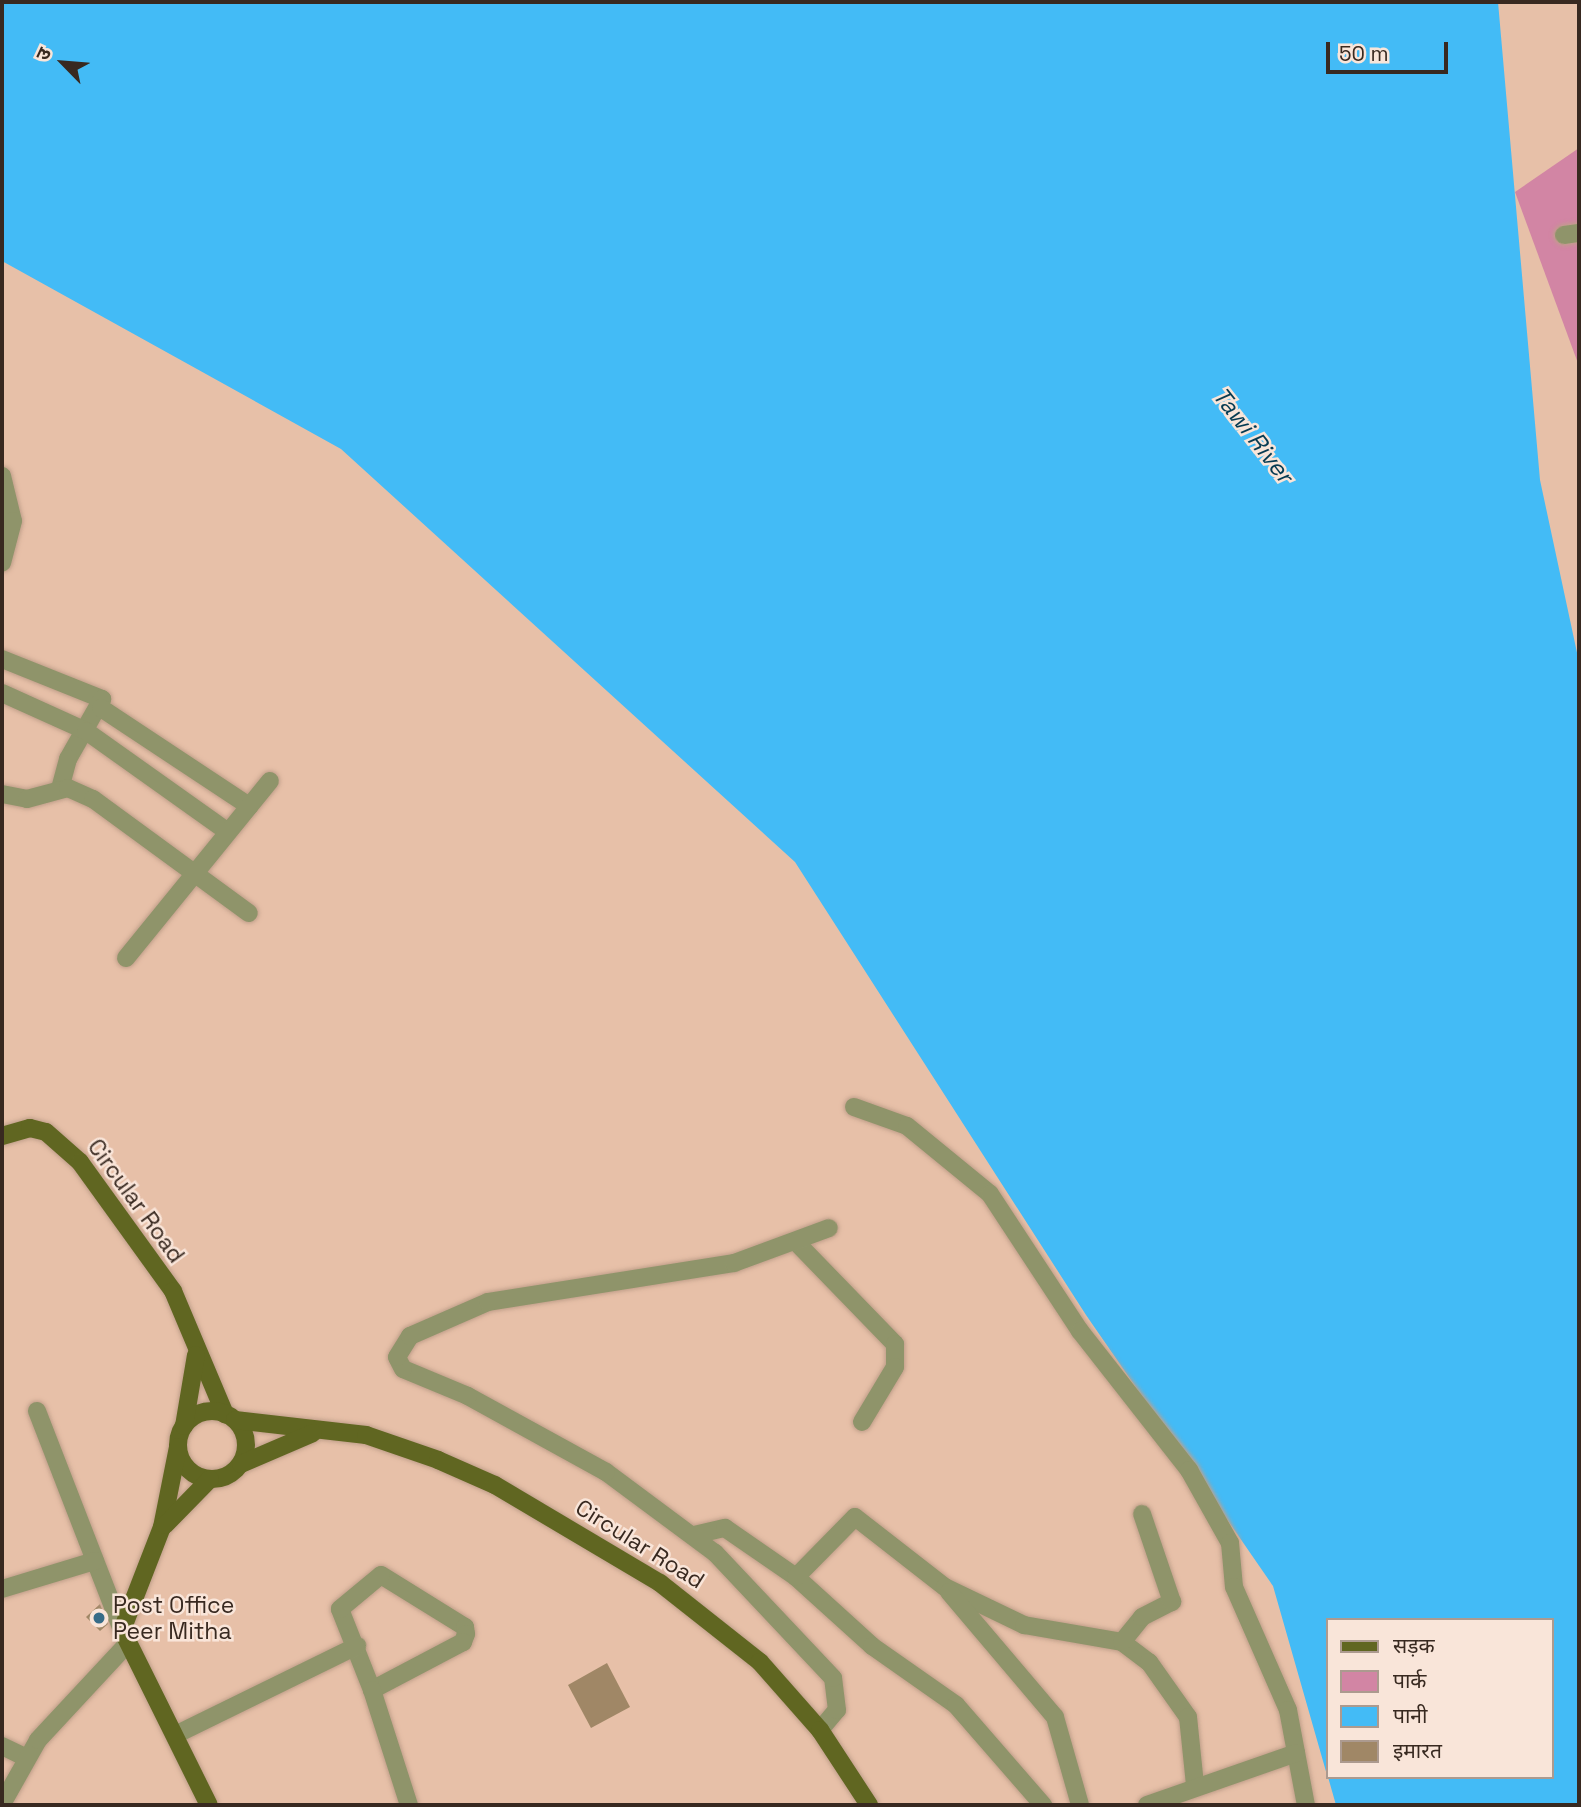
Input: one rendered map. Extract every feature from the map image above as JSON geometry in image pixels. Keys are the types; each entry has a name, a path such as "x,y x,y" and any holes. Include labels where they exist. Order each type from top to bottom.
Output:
{"main road":[{"name":"Circular Road","path":"2,1136 30,1128 46,1132 80,1162 173,1291 230,1417 313,1433 382,1439 467,1472 564,1526 731,1634 820,1730 869,1805"},
{"path":"197,1348 184,1426 162,1527 125,1636 209,1805"},
{"path":"184,1426 201,1413 230,1417 246,1441 241,1464"},
{"path":"162,1527 209,1479 313,1433"},
{"path":"178,1447 188,1469 209,1479"}],"street":[{"path":"2,476 13,521 2,564"},
{"path":"2,659 94,693 101,708 249,806"},
{"path":"2,693 86,731 228,831"},
{"path":"60,789 86,731 101,708"},
{"path":"126,958 270,780"},
{"path":"2,794 27,799 60,789 93,799 249,913"},
{"path":"854,1107 907,1126 990,1194 1080,1331 1189,1470 1230,1544 1234,1587 1279,1685 1306,1805"},
{"path":"820,1730 837,1710 834,1678 694,1535 647,1498 535,1432 403,1369 398,1351 410,1336 488,1301 734,1263 797,1243 829,1228"},
{"path":"797,1243 895,1345 895,1367 862,1422"},
{"path":"2,1804 25,1757 125,1636 37,1411"},
{"path":"1122,1643 1142,1617 1173,1599 1142,1514"},
{"path":"796,1577 855,1517 944,1587 1055,1717 1080,1805"},
{"path":"694,1535 725,1528 796,1577 872,1646 956,1705 1043,1805"},
{"path":"2,1589 95,1562"},
{"path":"372,1689 463,1642 465,1627 376,1576 340,1609 357,1646 409,1805"},
{"path":"944,1587 1033,1629 1122,1643 1149,1662 1188,1717 1195,1785"},
{"path":"175,1735 357,1646"},
{"path":"2,1745 25,1757"},
{"path":"1147,1805 1195,1785 1296,1753"}],"green space":[{"path":"1579,148 1579,366 1515,192"}],"water":[{"name":"Tawi River","path":"2,2 1498,2 1540,480 1579,662 1579,1805 1336,1805 1329,1779 1553,1779 1553,1618 1326,1618 1326,1772 1273,1586 1086,1315 795,862 341,449 2,261"}],"building":[{"path":"100,1604 108,1624 100,1631 86,1617"},
{"path":"607,1663 630,1707 591,1728 568,1685"}],"place":[{"name":"Post Office Peer Mitha","path":"99,1618"}]}
